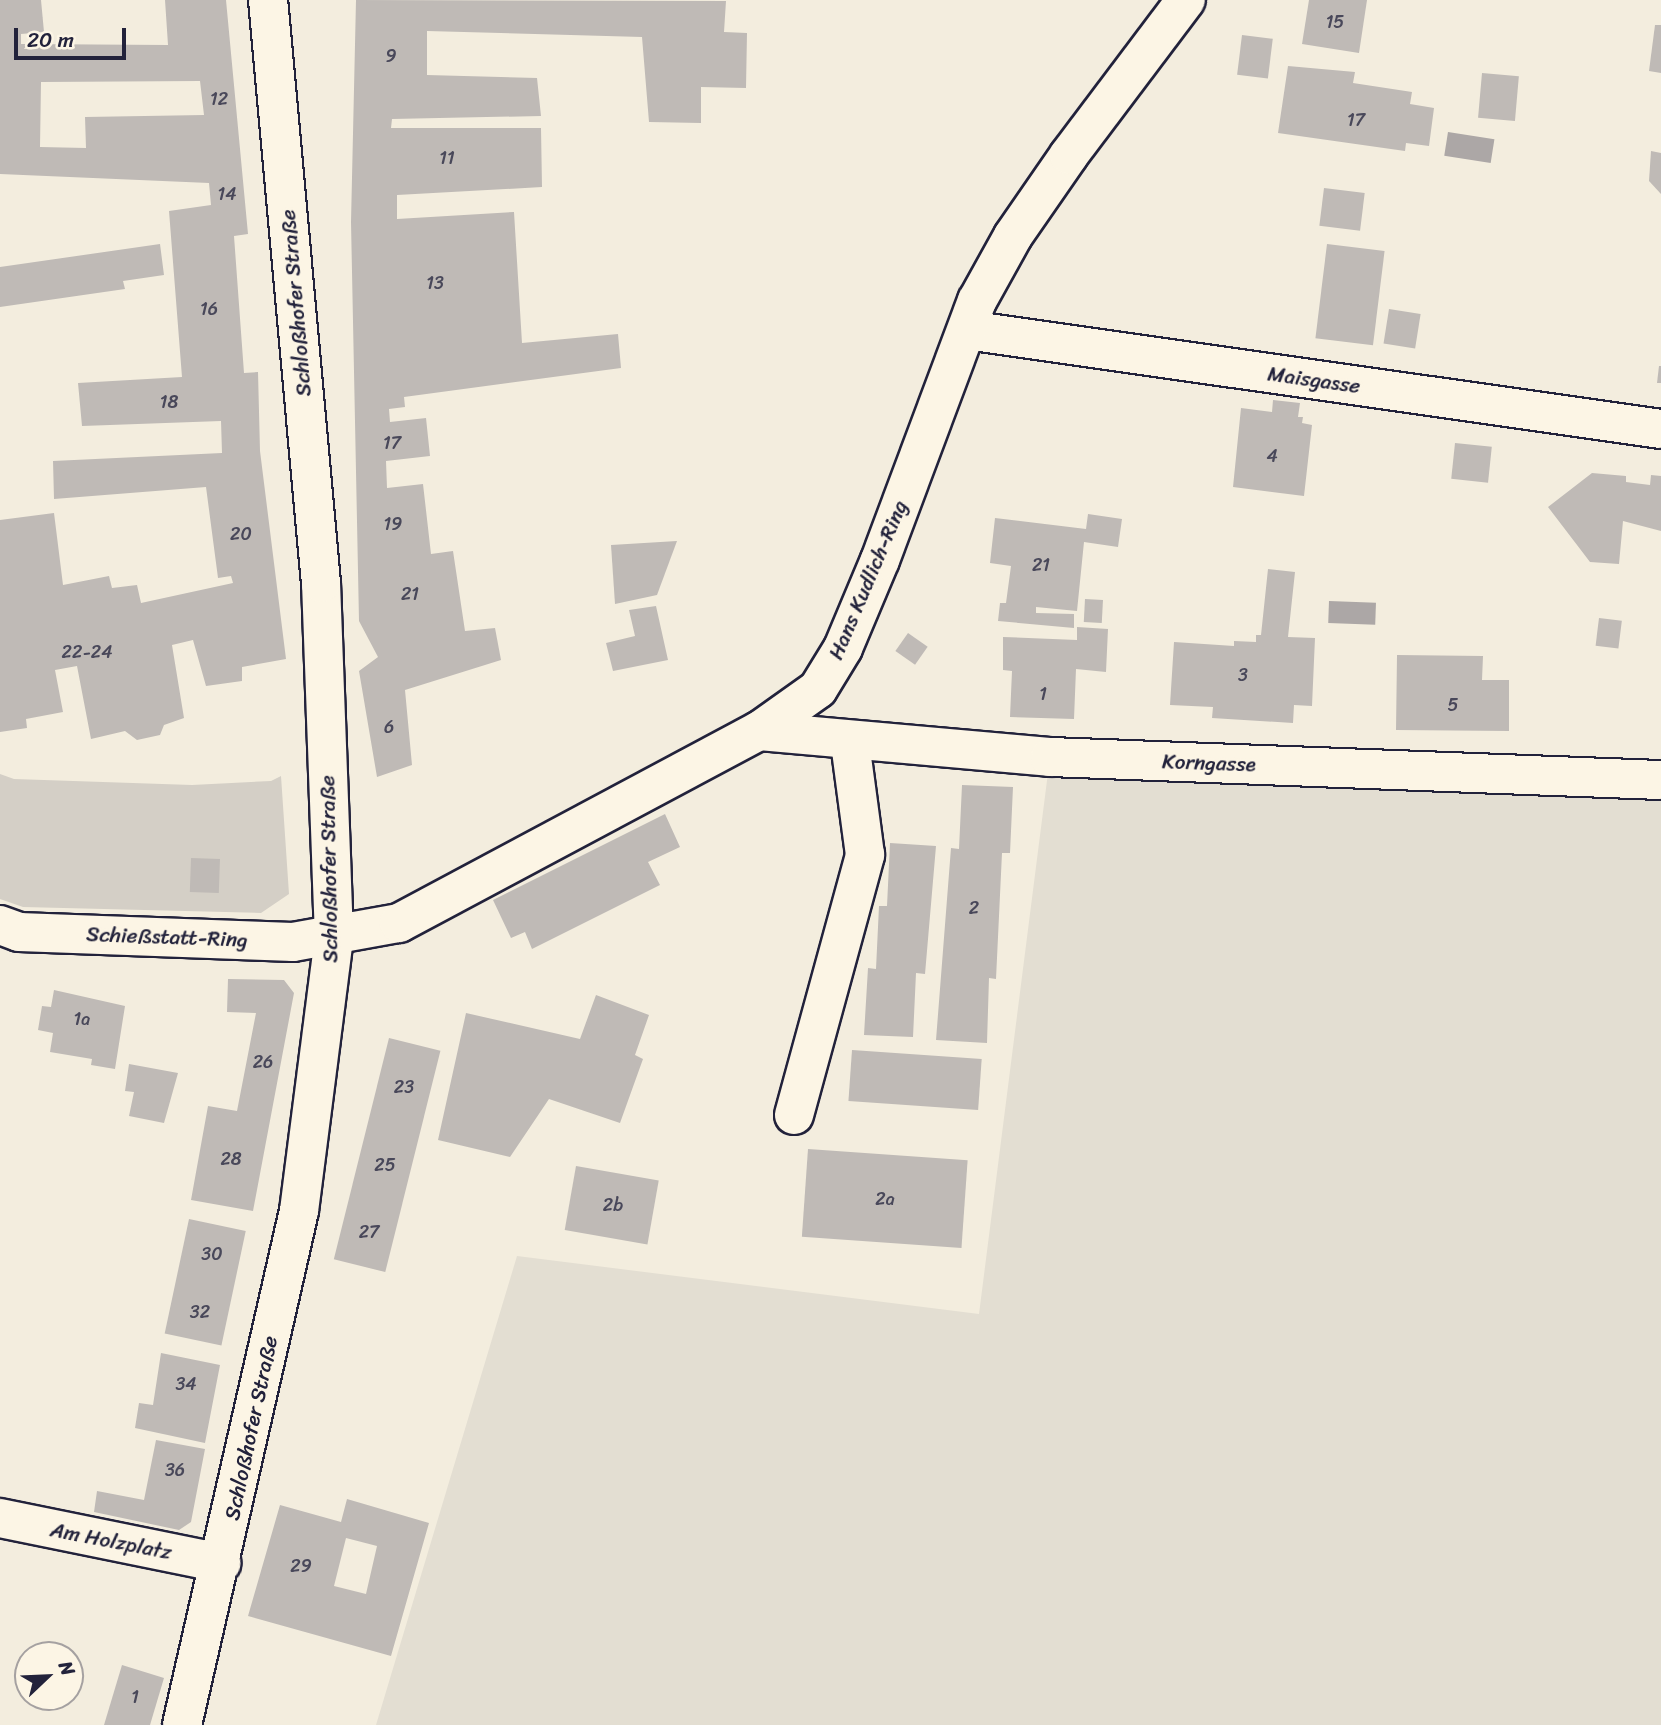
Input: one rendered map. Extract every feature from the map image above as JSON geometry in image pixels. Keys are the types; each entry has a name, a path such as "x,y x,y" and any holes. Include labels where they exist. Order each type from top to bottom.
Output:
{"street":[{"name":"Schloßhofer Straße","path":"182,1725 299,1212 334,937 321,583 268,0"},
{"name":"Hans Kudlich-Ring","path":"334,937 399,923 759,731 817,689 843,648 967,330 1013,236 1186,0"},
{"name":"Maisgasse","path":"967,330 1661,429"},
{"name":"Korngasse","path":"759,731 850,742 1050,757 1661,780"},
{"path":"794,1115 865,855 850,742"},
{"name":"Schießstatt-Ring","path":"0,925 19,932 293,942 334,937"},
{"name":"Am Holzplatz","path":"0,1518 221,1563"}],"shaded area":[{"path":"1448,132 1494,139 1491,163 1444,156"},
{"path":"1329,601 1376,603 1375,625 1328,623"},
{"path":"1050,757 1661,780 1661,1725 376,1725 517,1256 979,1314"},
{"path":"0,774 14,779 192,785 271,781 281,776 289,894 261,913 23,907 0,899"}],"building":[{"path":"0,0 41,0 44,32 21,34 21,44 168,45 165,0 226,0 248,234 234,236 244,373 258,372 260,451 286,659 242,667 242,681 206,686 193,640 172,645 184,718 164,725 160,735 137,740 125,731 91,739 77,666 55,670 63,712 26,719 27,728 0,732 0,520 54,513 63,585 109,576 112,588 137,585 141,603 233,583 231,576 218,578 206,487 54,499 53,461 222,453 221,421 82,426 78,383 182,377 169,211 211,205 209,183 0,174","holes":["200,81 204,115 85,117 86,148 40,147 41,82"]},
{"path":"356,0 726,1 724,32 747,33 746,88 701,87 701,123 649,122 642,37 427,31 427,75 537,78 541,116 392,119 391,128 541,128 542,187 397,195 397,219 514,212 522,343 618,334 621,368 404,397 405,407 389,409 390,422 426,418 430,456 386,461 387,488 423,484 431,554 453,551 465,631 495,628 501,660 405,690 412,765 377,777 359,671 378,657 359,621 351,222"},
{"path":"1309,0 1367,0 1359,53 1302,44"},
{"path":"1655,25 1661,25 1661,73 1649,71"},
{"path":"1242,35 1273,39 1268,78 1237,75"},
{"path":"1288,66 1355,72 1353,83 1412,92 1410,104 1434,108 1429,146 1406,143 1405,151 1278,133"},
{"path":"1482,73 1519,76 1515,121 1478,118"},
{"path":"1651,151 1661,153 1661,194 1649,181"},
{"path":"1324,188 1365,193 1360,231 1319,226"},
{"path":"160,244 164,275 123,281 125,289 0,307 0,267"},
{"path":"1327,244 1385,251 1373,345 1315,338"},
{"path":"1389,309 1421,314 1415,349 1384,344"},
{"path":"1659,366 1661,383 1657,383"},
{"path":"1273,400 1300,403 1298,417 1303,417 1302,423 1312,425 1304,496 1233,487 1241,408 1272,412"},
{"path":"1455,443 1492,447 1488,483 1451,479"},
{"path":"1592,473 1626,476 1626,482 1650,485 1651,475 1661,476 1661,531 1623,521 1619,564 1590,562 1548,507"},
{"path":"1088,514 1122,519 1118,547 1084,542 1077,611 1036,607 1036,613 1074,614 1074,628 998,621 1000,603 1006,603 1011,566 990,563 995,518 1086,529"},
{"path":"677,541 657,595 615,604 611,545"},
{"path":"1268,569 1295,572 1288,637 1315,638 1312,706 1294,705 1293,723 1212,718 1213,707 1170,705 1174,642 1234,646 1234,641 1256,642 1256,635 1261,635"},
{"path":"1085,599 1103,600 1102,623 1084,622"},
{"path":"656,606 668,660 613,671 606,643 635,636 629,610"},
{"path":"1599,618 1622,621 1618,649 1596,646"},
{"path":"1077,627 1108,629 1106,672 1076,669 1074,719 1010,717 1012,671 1003,670 1003,637 1077,640"},
{"path":"908,633 928,647 915,665 895,651"},
{"path":"1397,655 1483,656 1482,680 1509,680 1509,731 1396,730"},
{"path":"962,785 1013,787 1010,853 1002,853 996,979 989,978 987,1043 936,1040 951,848 959,849"},
{"path":"665,814 680,847 648,862 660,885 532,949 525,932 511,938 493,900"},
{"path":"890,843 936,846 925,974 916,973 913,1037 864,1035 868,968 876,969 879,906 887,906"},
{"path":"191,858 220,859 219,893 190,892"},
{"path":"228,979 284,980 294,993 253,1211 191,1200 208,1106 237,1111 256,1013 227,1012"},
{"path":"54,990 125,1006 115,1069 91,1065 92,1059 50,1052 53,1033 38,1030 42,1006 51,1007"},
{"path":"596,995 649,1015 635,1055 643,1059 620,1123 549,1099 510,1157 438,1140 466,1013 580,1039"},
{"path":"389,1038 440,1051 385,1272 334,1259"},
{"path":"852,1050 982,1059 978,1110 848,1101"},
{"path":"129,1064 178,1073 164,1123 129,1116 134,1092 125,1091"},
{"path":"808,1149 968,1160 961,1248 802,1237"},
{"path":"576,1166 659,1181 647,1245 565,1230"},
{"path":"189,1219 246,1231 221,1346 165,1333"},
{"path":"161,1353 220,1365 205,1443 135,1428 139,1403 153,1405"},
{"path":"156,1440 205,1449 191,1522 179,1530 94,1512 97,1491 144,1500"},
{"path":"347,1499 429,1523 391,1656 248,1616 280,1505 341,1522","holes":["346,1538 377,1546 366,1594 334,1586"]},
{"path":"122,1665 164,1678 150,1725 104,1725"}]}
